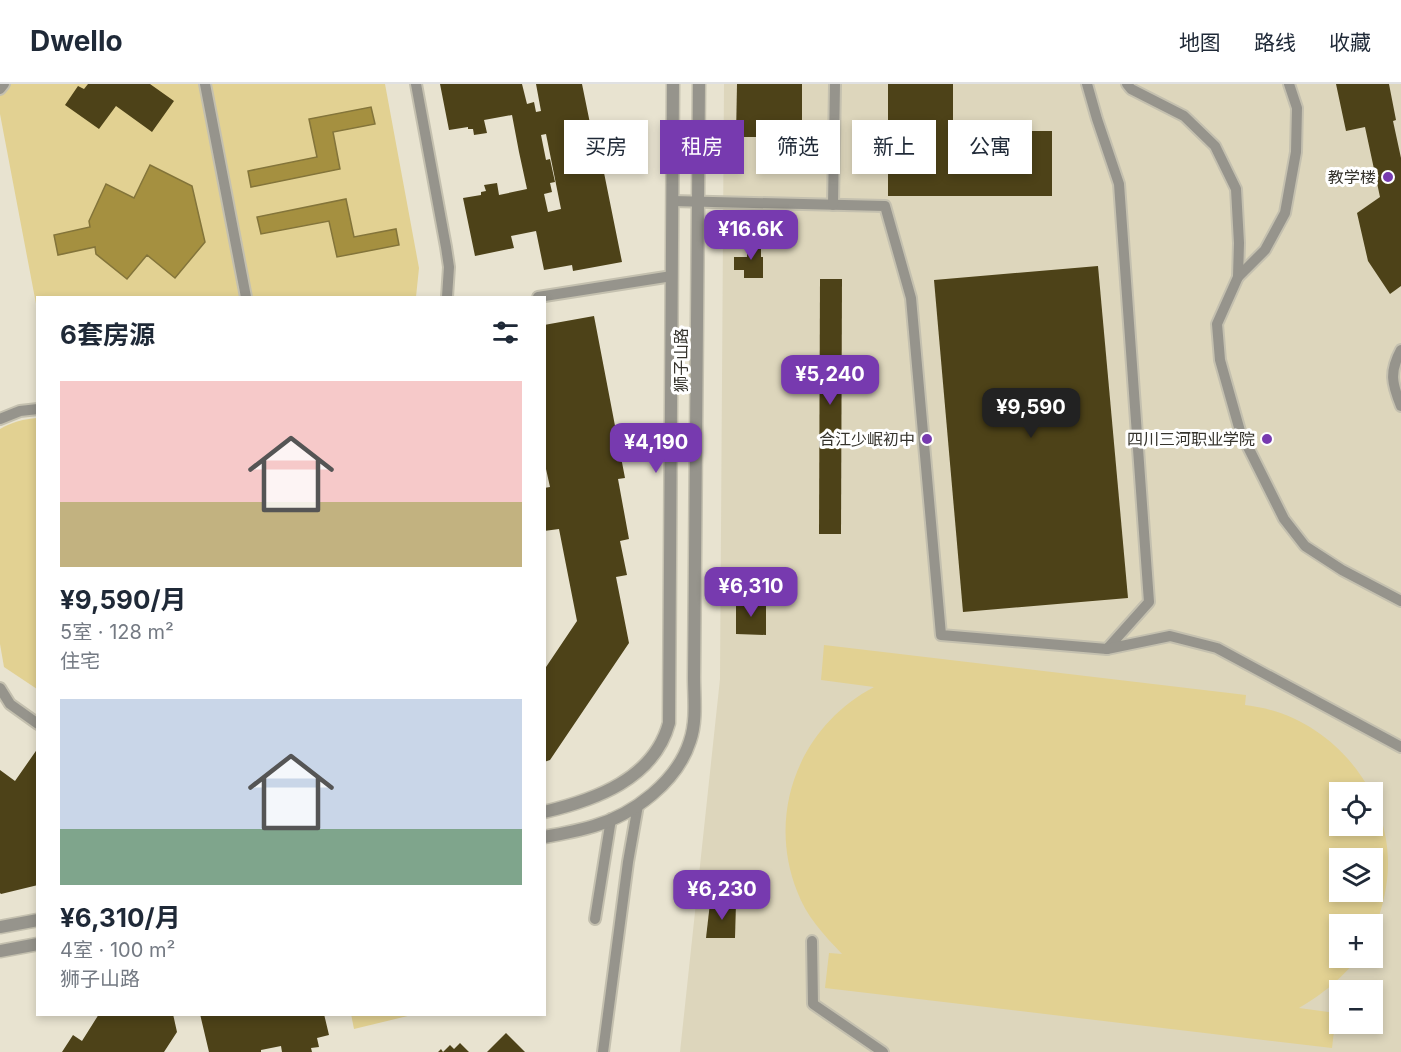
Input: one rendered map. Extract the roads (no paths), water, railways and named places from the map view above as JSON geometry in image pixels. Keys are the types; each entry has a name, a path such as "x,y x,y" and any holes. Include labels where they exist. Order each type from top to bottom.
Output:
{"street":[{"name":"狮子山路","path":"546,811 599,796 633,776 643,768 662,742 669,723 673,84"},
{"name":"狮子山路","path":"546,837 594,826 638,805 663,784 677,767 691,740 693,728 699,84"},
{"path":"0,927 36,920"},
{"path":"0,951 36,944"}],"lane":[{"path":"0,89 4,84"},
{"path":"205,84 246,296"},
{"path":"416,84 448,257 447,296"},
{"path":"833,205 835,84"},
{"path":"1087,84 1119,184 1149,602 1107,649"},
{"path":"1126,84 1131,89 1184,116 1215,146 1236,189 1238,278"},
{"path":"1289,84 1297,108 1296,152 1285,213 1265,250 1238,278 1217,324 1220,360 1240,431 1284,519 1305,546 1342,570 1401,601"},
{"path":"672,201 885,206 911,298 941,635 1107,649 1170,636 1217,648 1401,747"},
{"path":"544,296 672,276"},
{"path":"1401,350 1393,369 1394,386 1401,404"},
{"path":"0,419 20,411 36,410"},
{"path":"0,688 10,704 36,723"},
{"path":"603,1052 628,862 638,805"},
{"path":"595,919 611,819"},
{"path":"812,941 813,1004 883,1052"}],"place":[{"name":"教学楼","path":"1388,177"},
{"name":"合江少岷初中","path":"927,439"},
{"name":"四川三河职业学院","path":"1267,439"}]}
